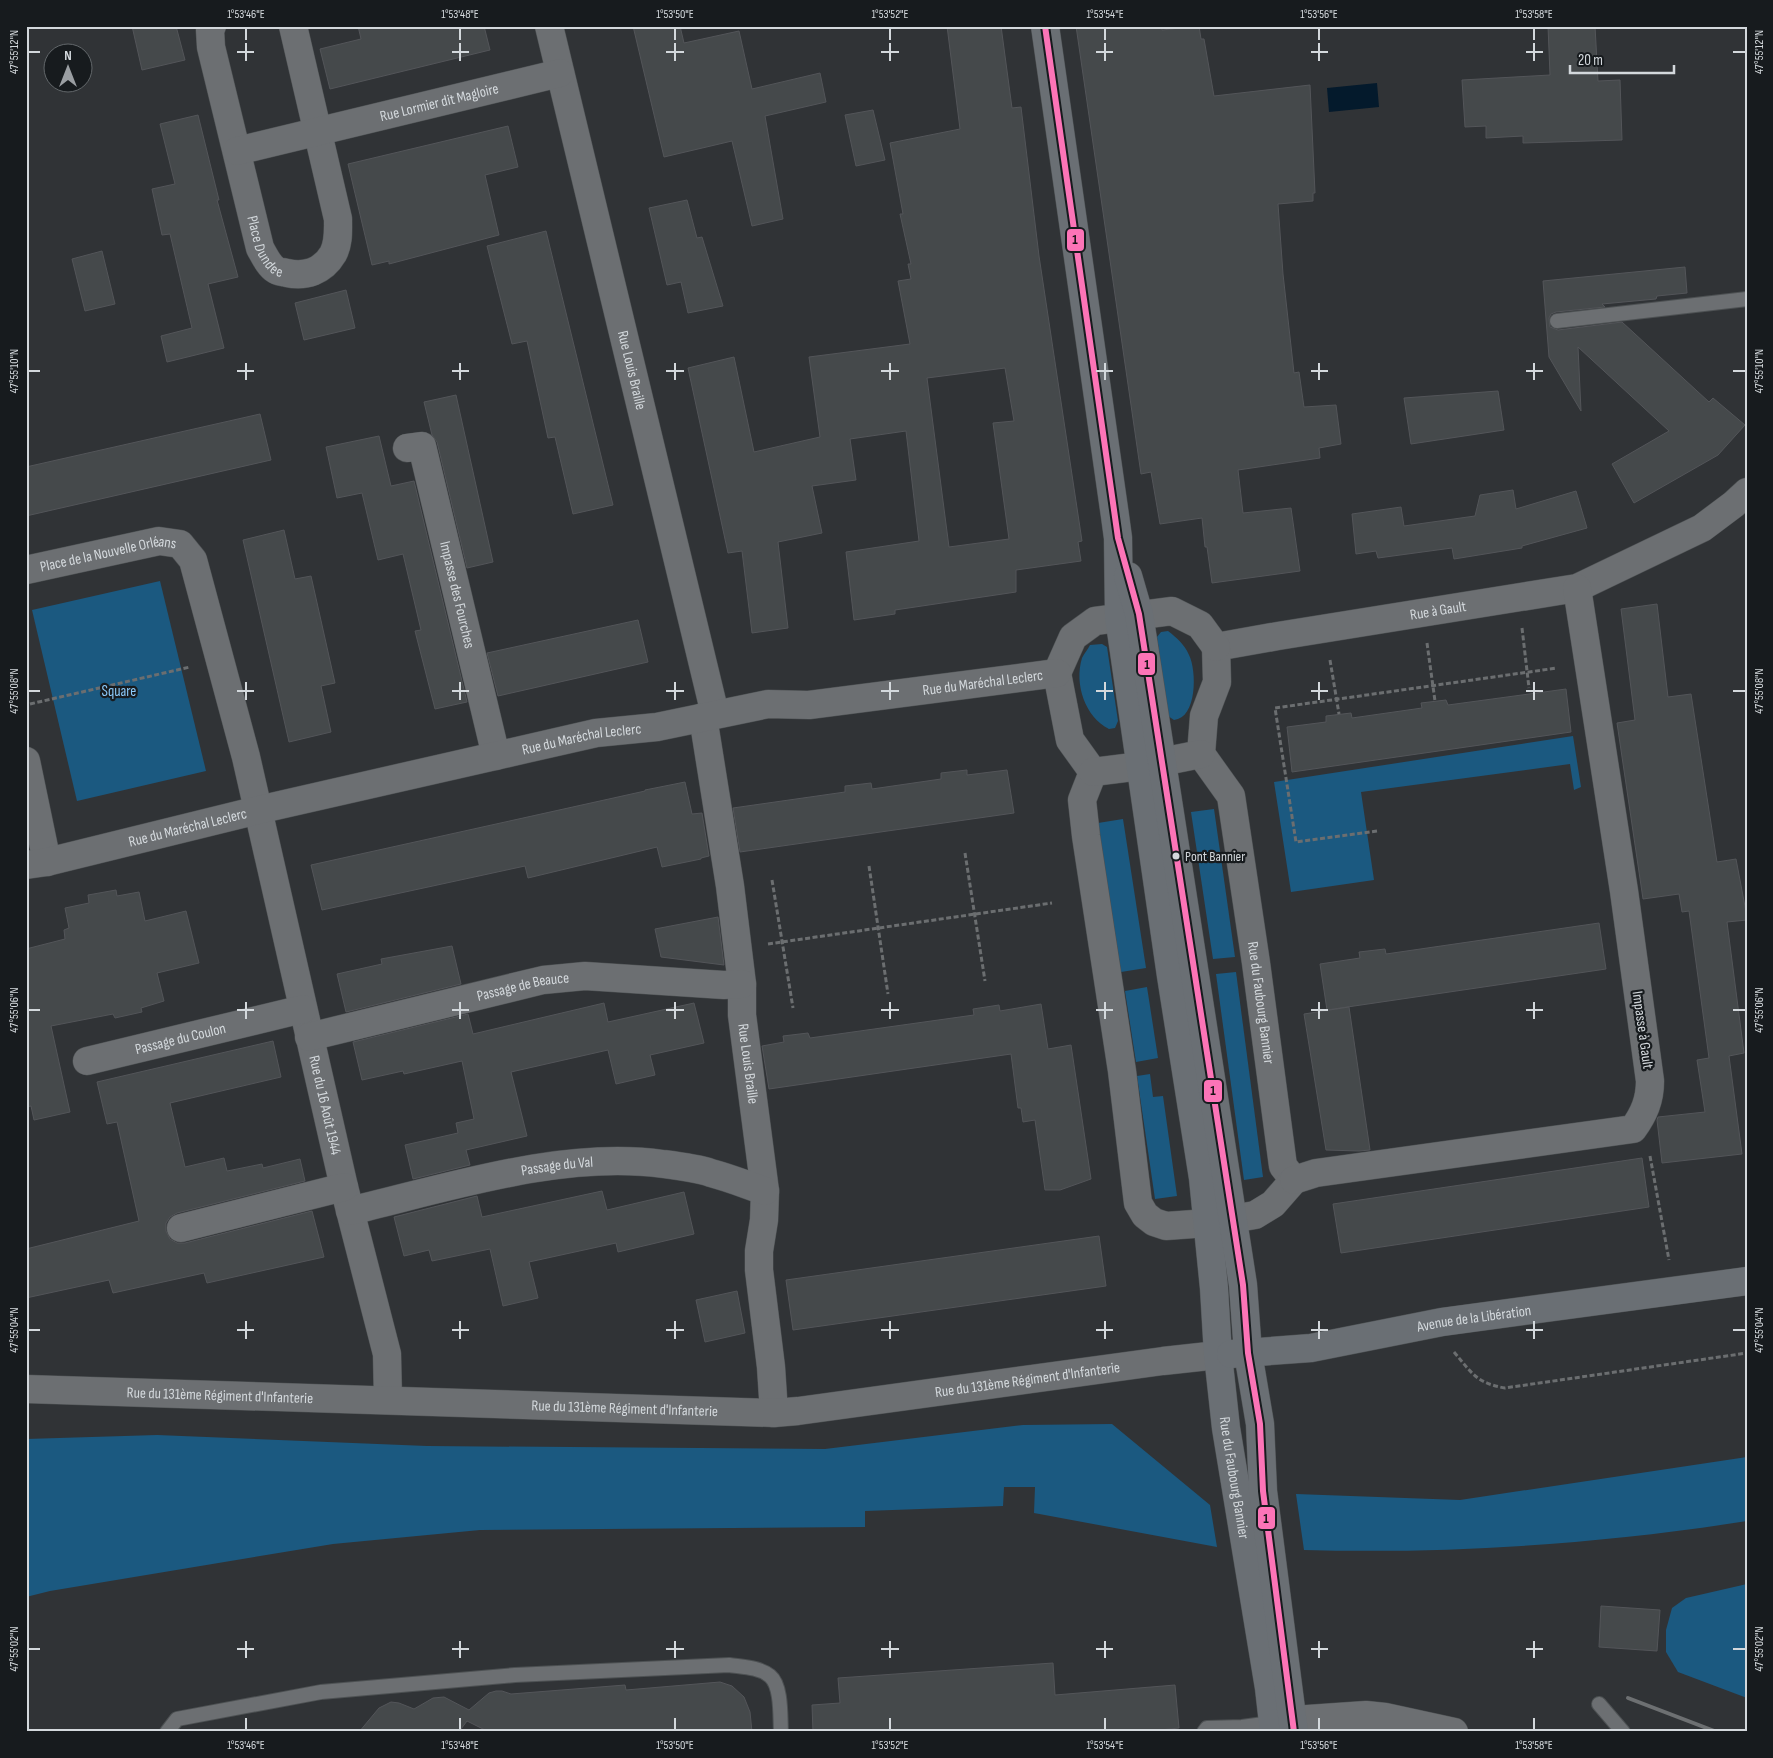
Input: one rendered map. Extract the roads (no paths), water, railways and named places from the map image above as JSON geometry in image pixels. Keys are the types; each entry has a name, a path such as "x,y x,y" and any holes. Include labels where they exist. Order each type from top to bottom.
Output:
{"main road":[{"name":"Rue du Faubourg Bannier","path":"1045,26 1151,764 1172,982 1203,1178 1243,1285 1248,1353 1260,1424 1250,1492"},
{"name":"Rue du Faubourg Bannier","path":"1220,1221 1218,1355 1226,1428 1250,1492 1284,1726"},
{"name":"Avenue de la Libération","path":"1218,1355 1311,1348 1442,1322 1742,1281"}],"street":[{"name":"Place Dundee","path":"212,26 210,30 211,47 260,248 265,258 275,270 309,274 324,266 334,253 338,237 338,219 293,26"},
{"name":"Rue Louis Braille","path":"548,26 709,716 742,984 742,1015 765,1191 759,1270 771,1367 774,1413"},
{"name":"Rue Lormier dit Magloire","path":"317,131 560,73"},
{"path":"237,152 317,131"},
{"name":"Impasse des Fourches","path":"407,448 422,446 496,756"},
{"name":"Rue à Gault","path":"1216,647 1577,588 1702,528 1747,492"},
{"name":"Place de la Nouvelle Orléans","path":"26,570 159,541 180,544 193,560 246,757 258,810"},
{"name":"Impasse à Gault","path":"1294,1180 1316,1173 1634,1128 1643,1116 1650,1096 1650,1081 1624,891 1577,588"},
{"path":"1093,772 1151,764 1201,754 1204,716 1217,682 1216,647 1200,625 1172,611 1129,616"},
{"name":"Rue du Maréchal Leclerc","path":"37,863 258,810 596,733 657,727 768,704 809,705 1057,672 1072,637 1094,621 1129,616"},
{"path":"1057,672 1070,740 1093,772"},
{"name":"Rue du Faubourg Bannier","path":"1201,754 1231,796 1256,963 1283,1166 1294,1180"},
{"path":"26,761 37,863"},
{"path":"1093,772 1082,800 1122,1071 1138,1203 1145,1215 1154,1222 1166,1226 1220,1221 1255,1215 1273,1204 1294,1180"},
{"name":"Rue du 16 Août 1944","path":"258,810 347,1199 387,1354 388,1400"},
{"name":"Passage de Beauce","path":"309,1036 543,980 585,976 724,985 742,984"},
{"name":"Passage du Coulon","path":"87,1061 303,1009"},
{"name":"Passage du Val","path":"181,1228 347,1199 476,1181 550,1165 612,1161 662,1164 710,1172 765,1191"},
{"name":"Rue du 131ème Régiment d'Infanterie","path":"26,1389 774,1413 798,1412 1218,1355"},
{"path":"1284,1726 1366,1715 1385,1717 1454,1732"}],"lane":[{"path":"1556,321 1747,299"},
{"path":"167,1732 177,1719 321,1692 515,1676 729,1665 755,1669 770,1676 778,1688 781,1732"},
{"path":"1599,1704 1622,1732"},
{"path":"1204,1732 1207,1728 1284,1726"}],"railway":[{"path":"1628,1698 1717,1732"}],"place":[{"name":"Pont Bannier","path":"1176,856"}],"park label":[{"name":"Square","path":"119,691"}]}
